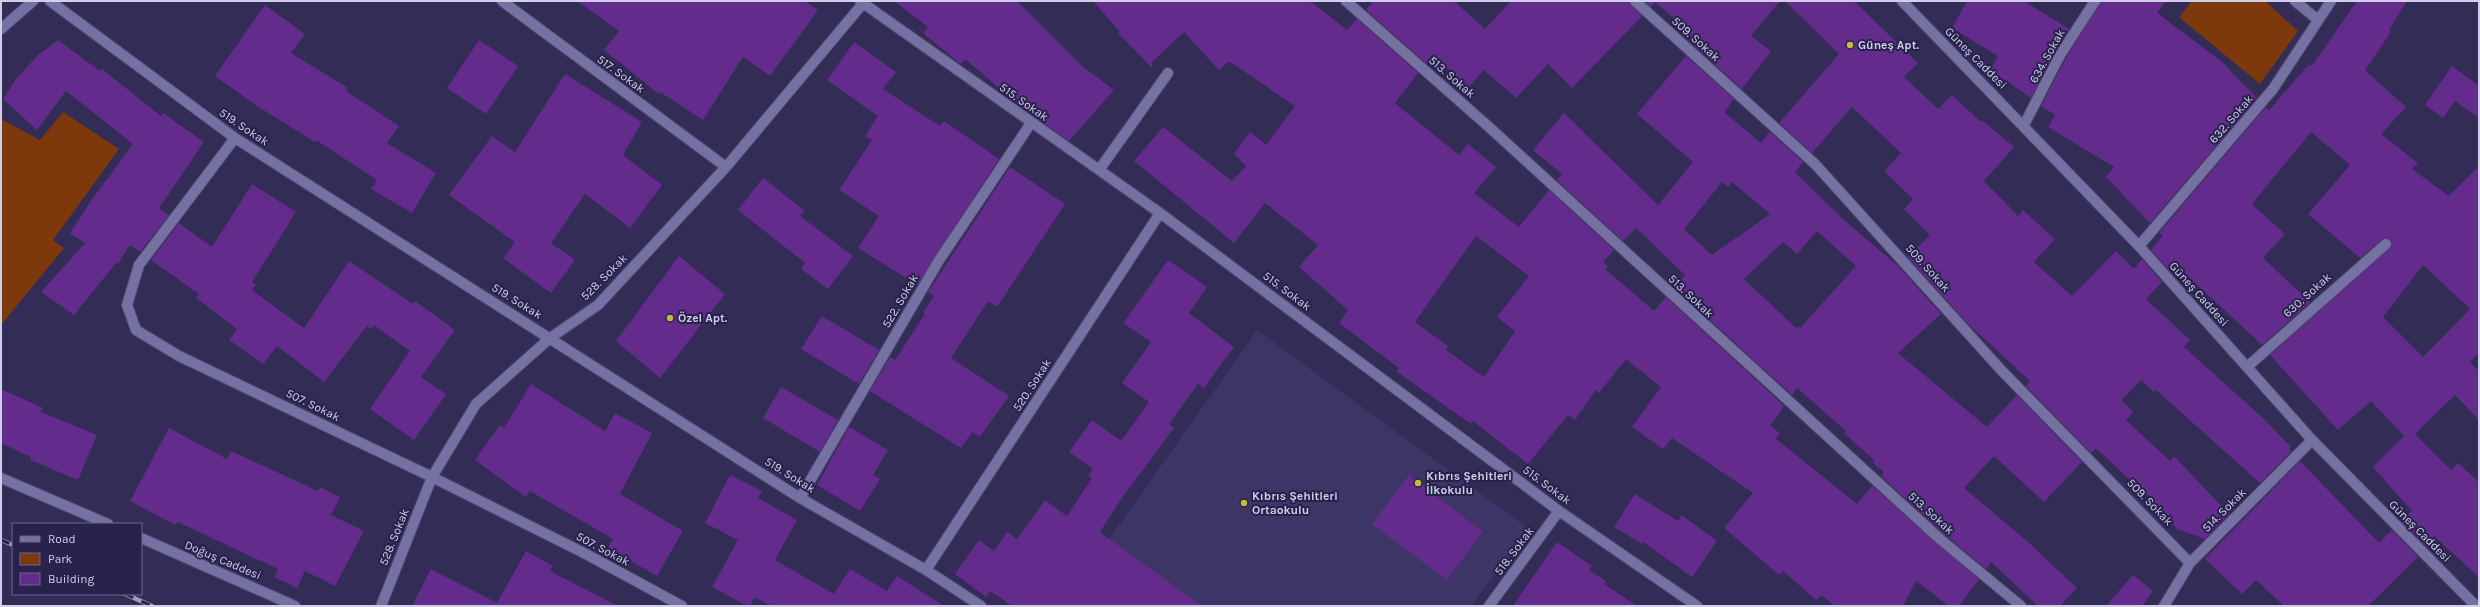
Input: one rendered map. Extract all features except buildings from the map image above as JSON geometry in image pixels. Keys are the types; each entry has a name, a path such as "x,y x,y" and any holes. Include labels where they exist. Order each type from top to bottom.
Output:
{"street":[{"path":"1,29 33,1"},
{"name":"519. Sokak","path":"50,1 235,138 800,498 926,570 981,606"},
{"name":"517. Sokak","path":"502,1 726,167"},
{"name":"513. Sokak","path":"1346,1 1489,127 1940,539 2021,606"},
{"name":"509. Sokak","path":"1635,1 1814,164 2002,371 2190,563"},
{"name":"Güneş Caddesi","path":"1902,1 2024,125 2139,246 2312,440 2476,606"},
{"name":"634. Sokak","path":"2024,125 2060,55 2094,1"},
{"path":"2295,1 2318,20"},
{"name":"632. Sokak","path":"2139,246 2273,89 2331,1"},
{"name":"528. Sokak","path":"381,606 432,477 476,404 550,338 598,305 726,167 862,2"},
{"name":"515. Sokak","path":"862,2 1160,213 1560,511 1694,605"},
{"path":"1099,170 1168,73"},
{"name":"522. Sokak","path":"800,498 938,262 1031,123"},
{"name":"507. Sokak","path":"235,138 138,265 127,305 136,330 179,356 432,477 584,553 682,606"},
{"name":"520. Sokak","path":"926,570 1160,213"},
{"name":"630. Sokak","path":"2247,367 2386,244"},
{"name":"514. Sokak","path":"2164,606 2190,563 2312,440"},
{"path":"1,478 106,523"},
{"name":"518. Sokak","path":"1489,606 1560,511"},
{"name":"Doğuş Caddesi","path":"142,538 295,606"}],"shaded area":[{"name":"Kıbrıs Şehitleri Ortaokulu","path":"1257,330 1529,529 1471,606 1062,606"}],"green space":[{"path":"2192,1 2265,1 2298,31 2260,84 2179,17"},
{"path":"63,112 119,149 53,240 64,248 1,325 1,119 40,140"}],"railway":[{"path":"1,540 12,545"},
{"path":"127,595 152,606"}],"place":[{"name":"Güneş Apt.","path":"1850,45"},
{"name":"Özel Apt.","path":"670,318"},
{"name":"Kıbrıs Şehitleri İlkokulu","path":"1418,483"},
{"name":"Kıbrıs Şehitleri Ortaokulu","path":"1244,503"}]}
